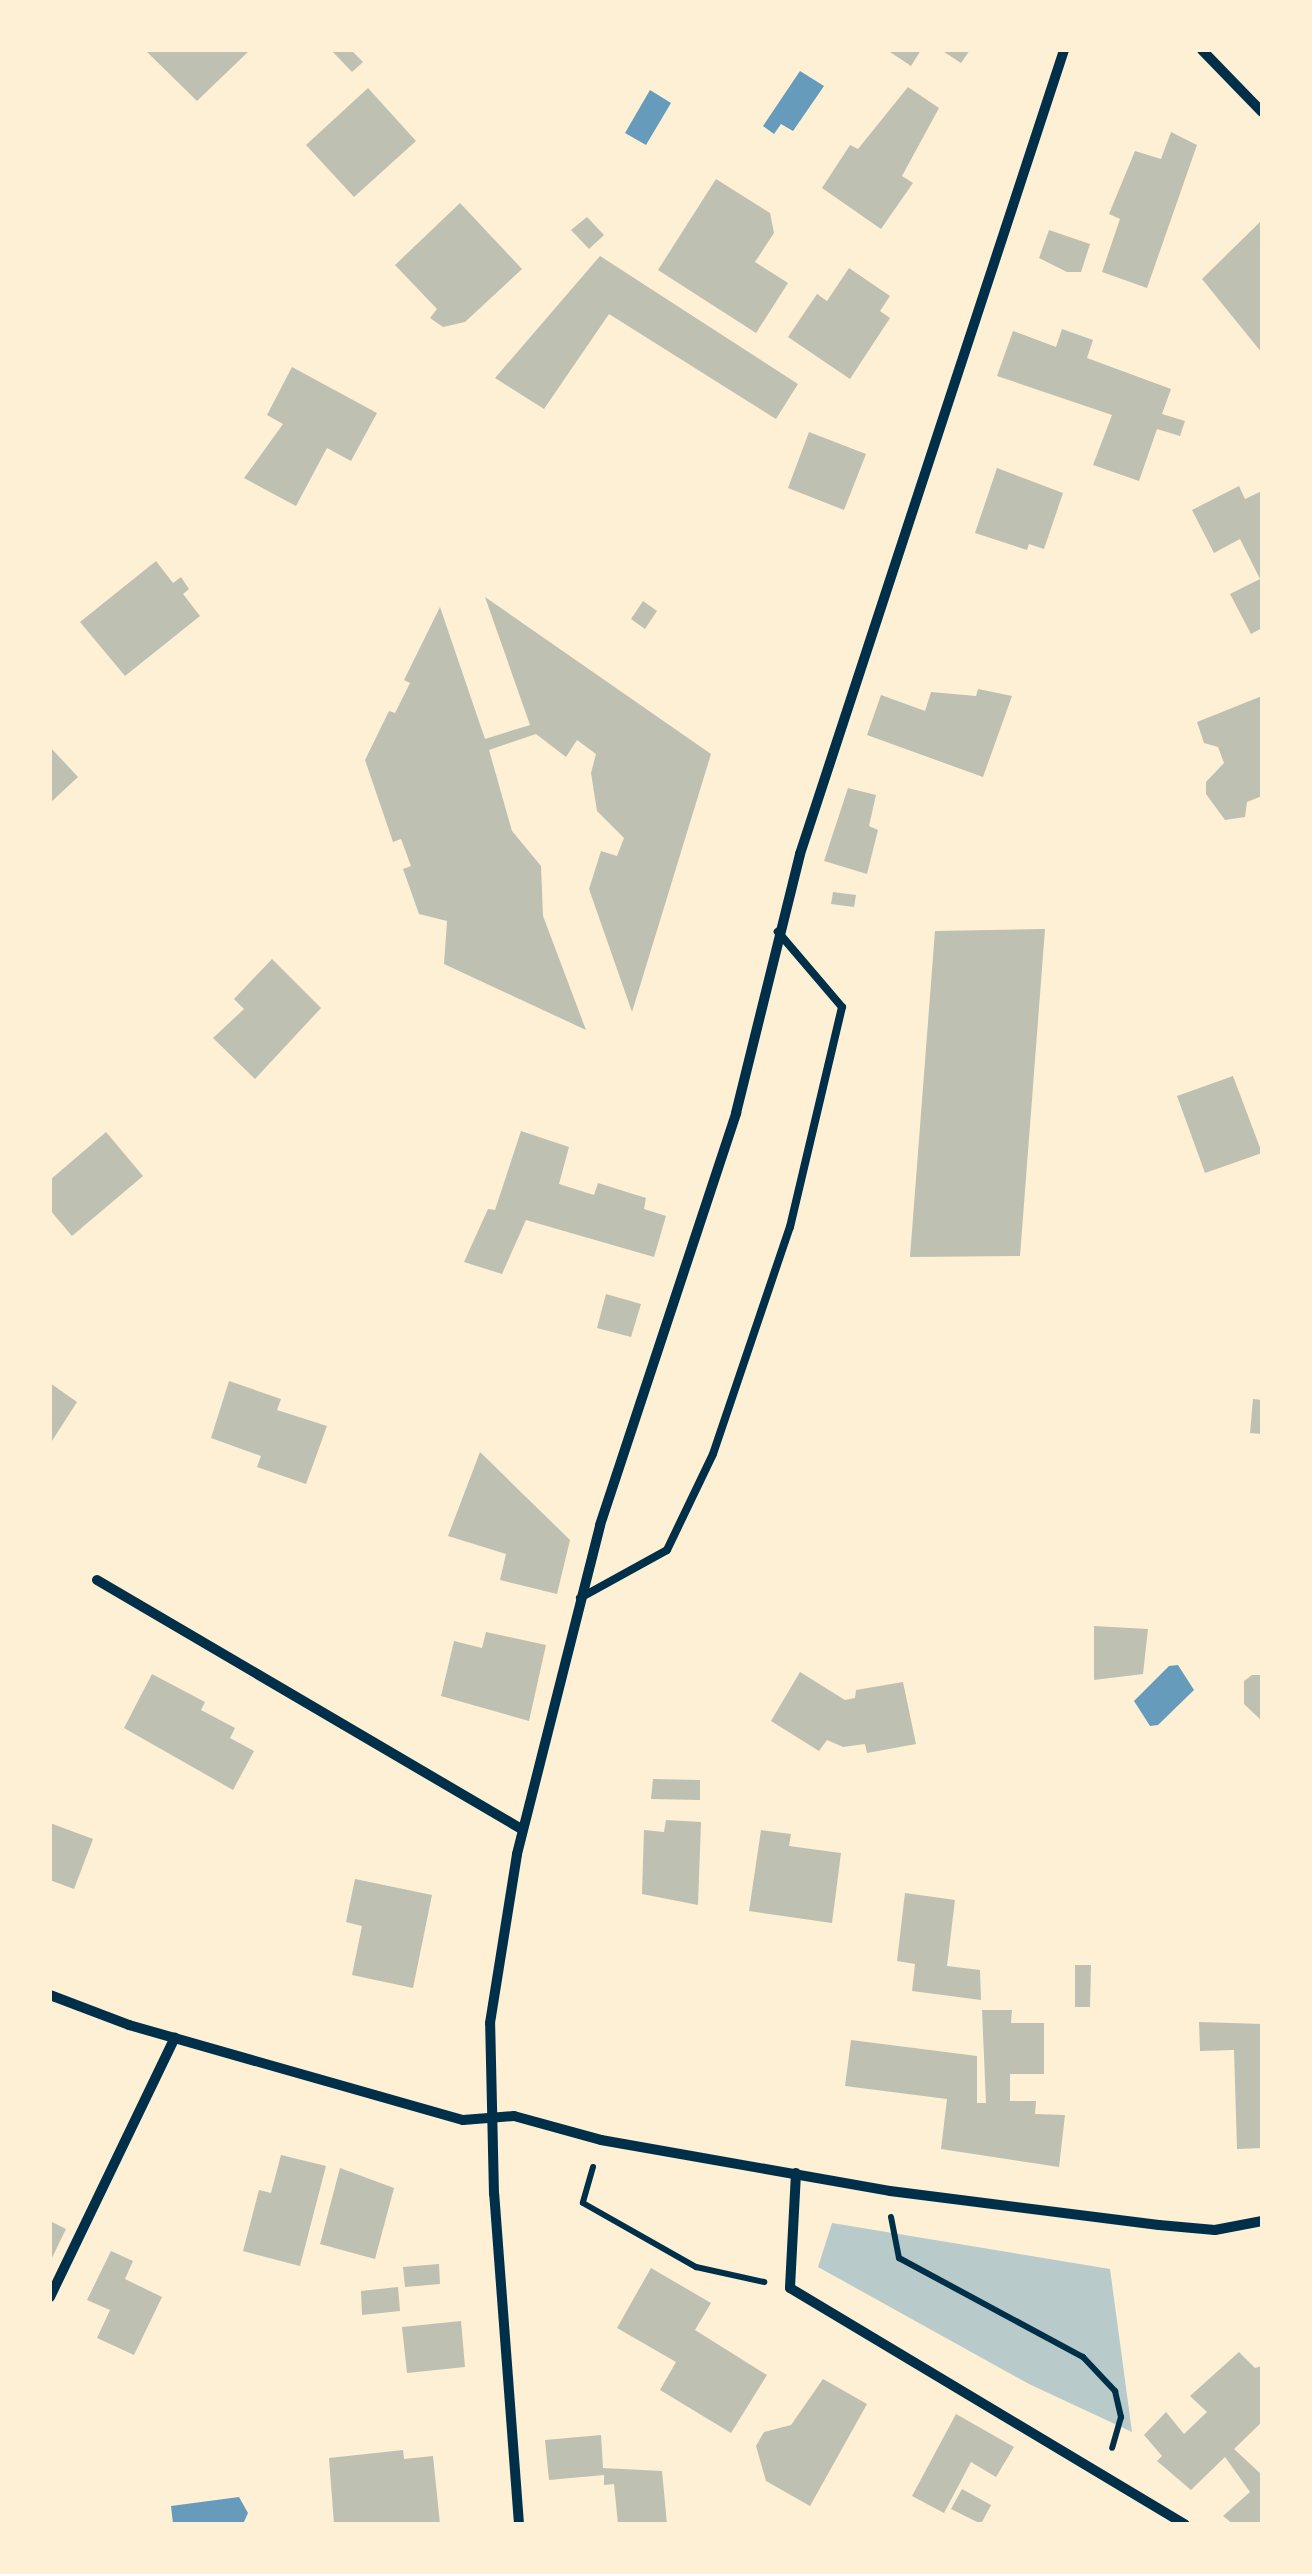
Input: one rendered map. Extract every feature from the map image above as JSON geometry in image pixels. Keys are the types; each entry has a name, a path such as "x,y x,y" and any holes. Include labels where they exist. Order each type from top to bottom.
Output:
{"street":[{"path":"519,2524 492,2118 490,2023 522,1829 580,1598 736,1113 778,932 1064,50"},
{"path":"1202,50 1262,112"},
{"path":"97,1580 522,1829"},
{"path":"50,1995 175,2037 464,2120 514,2116 601,2140 890,2191 1196,2229 1262,2221"},
{"path":"50,2297 175,2037"},
{"path":"796,2174 790,2288 1185,2524"}],"lane":[{"path":"580,1598 667,1550 713,1454 790,1227 842,1007 778,932"}],"path":[{"path":"601,2140 583,2203 696,2268 790,2288"},
{"path":"890,2191 900,2258 1083,2357 1115,2391 1121,2417 1103,2472"}],"shaded area":[{"path":"832,2223 1110,2269 1132,2432 1029,2384 818,2267"}],"water":[{"path":"800,71 824,86 793,131 781,124 774,134 763,126"},
{"path":"650,90 671,103 646,145 625,133"},
{"path":"1178,1665 1194,1690 1158,1725 1150,1726 1134,1701 1169,1666"},
{"path":"239,2497 248,2513 243,2524 173,2524 171,2506"}],"building":[{"path":"145,50 250,50 197,101"},
{"path":"331,50 351,50 363,62 352,72"},
{"path":"887,50 921,50 911,66"},
{"path":"941,50 970,50 961,63"},
{"path":"908,87 939,108 902,176 913,183 881,229 822,188 850,145 858,149"},
{"path":"368,88 416,141 354,197 306,145"},
{"path":"1171,132 1197,145 1147,288 1102,272 1120,219 1109,214 1135,151 1161,159"},
{"path":"716,179 770,213 774,233 755,262 788,283 756,333 658,270"},
{"path":"460,203 522,269 465,322 443,327 430,318 437,309 395,265"},
{"path":"587,217 604,235 589,249 571,230"},
{"path":"1262,224 1262,353 1202,279"},
{"path":"1049,230 1090,244 1081,272 1067,272 1039,258"},
{"path":"600,256 798,384 776,419 609,314 544,409 495,378"},
{"path":"849,268 890,296 880,311 890,318 850,379 788,337 817,294 827,301"},
{"path":"1062,329 1093,340 1087,358 1171,389 1162,414 1185,421 1180,436 1157,429 1139,481 1093,465 1112,415 997,376 1013,331 1056,347"},
{"path":"292,367 377,413 351,461 327,448 296,506 244,478 283,424 267,415"},
{"path":"809,432 866,454 844,510 788,488"},
{"path":"997,468 1063,493 1044,549 1029,544 1027,550 975,533"},
{"path":"1239,486 1245,499 1262,491 1262,628 1251,634 1230,594 1260,579 1240,539 1214,553 1192,510"},
{"path":"156,561 173,583 181,577 189,589 183,594 200,616 125,676 80,622"},
{"path":"485,597 711,754 632,1012 589,889 601,851 617,856 624,838 597,811 591,773 596,754 577,740 566,757 536,734 489,750 512,831 541,866 543,916 586,1030 444,964 447,921 419,914 403,869 411,866 401,839 393,842 365,760 389,711 395,713 410,683 404,680 440,607 485,739 530,725"},
{"path":"643,601 657,611 645,629 631,619"},
{"path":"978,689 1012,696 983,777 867,735 881,695 925,711 931,692 976,696"},
{"path":"1262,696 1262,796 1247,802 1245,817 1225,820 1206,794 1206,782 1224,763 1218,747 1204,743 1197,722"},
{"path":"50,747 78,777 50,803"},
{"path":"848,788 876,795 869,826 878,830 867,874 824,861"},
{"path":"833,892 856,895 854,907 831,904"},
{"path":"1045,929 1020,1256 910,1257 935,931"},
{"path":"272,959 321,1008 255,1079 213,1038 244,1009 234,999"},
{"path":"1233,1076 1262,1153 1205,1173 1177,1096"},
{"path":"521,1131 569,1147 559,1184 594,1195 598,1183 646,1198 644,1209 666,1216 654,1257 526,1220 502,1274 464,1262 488,1209 495,1210"},
{"path":"106,1132 143,1176 72,1236 50,1210 50,1180"},
{"path":"606,1294 641,1304 631,1337 597,1328"},
{"path":"229,1381 281,1399 277,1410 327,1426 306,1484 257,1467 261,1456 211,1438"},
{"path":"50,1383 77,1402 50,1444"},
{"path":"1253,1399 1262,1400 1262,1434 1250,1433"},
{"path":"480,1452 570,1540 557,1594 500,1580 506,1554 448,1536"},
{"path":"1094,1626 1148,1629 1143,1674 1094,1680"},
{"path":"486,1632 546,1645 529,1721 441,1696 454,1641 482,1648"},
{"path":"800,1672 845,1700 855,1698 856,1690 903,1682 916,1744 867,1753 865,1744 843,1747 827,1740 819,1751 771,1721"},
{"path":"152,1674 205,1702 201,1710 235,1728 230,1738 254,1751 233,1790 124,1728"},
{"path":"1252,1675 1262,1675 1262,1721 1244,1704 1244,1681"},
{"path":"653,1779 700,1780 700,1800 651,1799"},
{"path":"666,1820 701,1822 698,1905 642,1894 644,1830 664,1832"},
{"path":"50,1823 93,1839 74,1889 50,1880"},
{"path":"761,1830 791,1834 789,1846 841,1853 832,1923 749,1911"},
{"path":"355,1879 432,1895 413,1988 352,1975 362,1926 346,1922"},
{"path":"905,1893 955,1900 947,1966 980,1970 981,2000 912,1991 915,1964 897,1961"},
{"path":"1075,1965 1091,1965 1090,2007 1075,2007"},
{"path":"982,2010 1012,2010 1011,2023 1044,2023 1044,2074 1010,2074 1010,2101 1036,2101 1035,2114 1065,2115 1059,2167 941,2149 947,2099 845,2086 851,2040 977,2056 977,2103 986,2103"},
{"path":"1199,2022 1262,2024 1262,2148 1237,2149 1234,2050 1200,2051"},
{"path":"281,2155 326,2166 300,2266 243,2251 259,2190 271,2193"},
{"path":"340,2168 394,2188 375,2259 320,2244"},
{"path":"50,2221 66,2229 50,2262"},
{"path":"111,2251 133,2261 125,2279 162,2297 134,2355 97,2338 110,2310 87,2300"},
{"path":"439,2264 440,2284 405,2287 403,2267"},
{"path":"651,2268 711,2303 695,2330 767,2375 731,2433 660,2390 676,2362 617,2328"},
{"path":"398,2287 400,2311 362,2315 361,2291"},
{"path":"461,2321 465,2367 407,2373 402,2327"},
{"path":"1239,2352 1255,2368 1262,2366 1262,2422 1234,2449 1262,2475 1262,2524 1233,2524 1223,2516 1250,2492 1225,2457 1191,2490 1157,2461 1162,2456 1144,2435 1166,2412 1184,2434 1207,2412 1190,2396"},
{"path":"823,2379 867,2404 810,2506 766,2481 756,2446 764,2432 791,2425"},
{"path":"956,2414 1014,2447 996,2477 971,2462 944,2513 912,2496"},
{"path":"601,2435 603,2468 662,2471 667,2524 618,2524 614,2484 604,2485 604,2475 549,2480 545,2440"},
{"path":"403,2450 404,2459 433,2456 440,2524 334,2524 329,2458"},
{"path":"962,2489 991,2505 981,2524 951,2509"}]}
